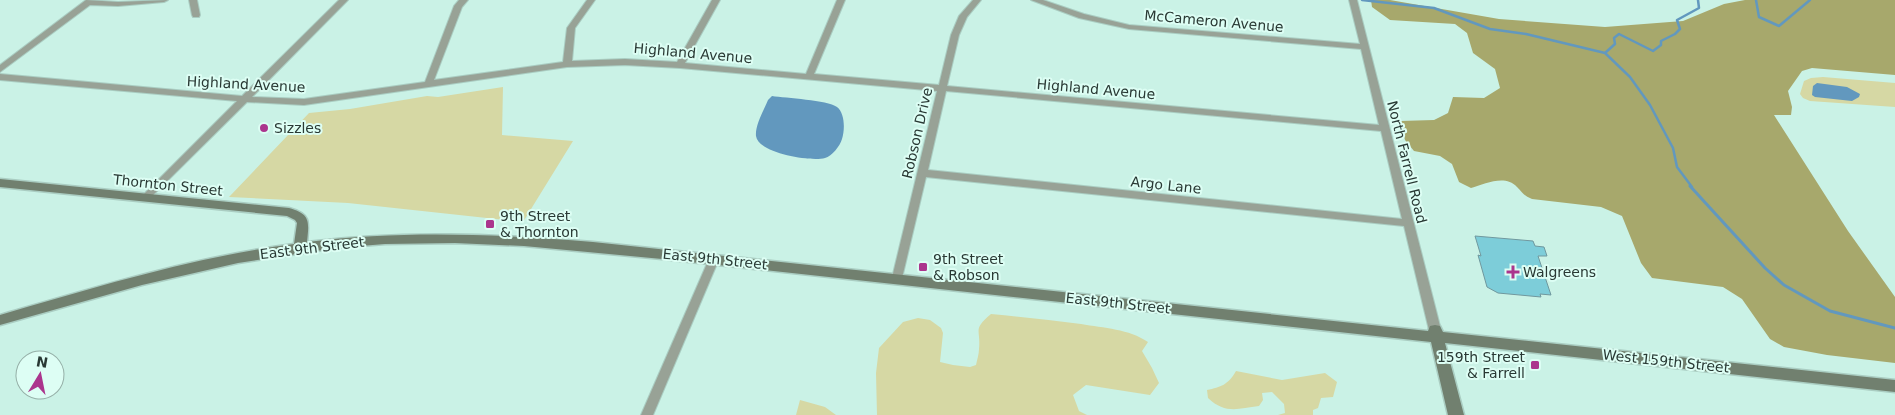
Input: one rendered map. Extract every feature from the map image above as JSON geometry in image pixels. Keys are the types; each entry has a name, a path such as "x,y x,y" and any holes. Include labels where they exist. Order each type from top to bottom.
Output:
{"main road":[{"name":"Thornton Street","path":"0,183 296,214 300,216 303,223 300,247"},
{"name":"East 9th Street","path":"6,318 45,305 126,283 201,265 300,247 381,239 490,238 714,259 1436,334"},
{"name":"West 159th Street","path":"1436,334 1895,386"},
{"path":"1436,334 1456,415"}],"street":[{"path":"0,69 89,1 118,4 164,0"},
{"path":"193,0 196,15"},
{"path":"146,197 344,0"},
{"path":"429,84 458,6 464,0"},
{"path":"567,64 571,28 591,0"},
{"path":"680,65 716,0"},
{"path":"809,77 841,0"},
{"name":"Robson Drive","path":"897,278 955,35 963,16 977,0"},
{"name":"McCameron Avenue","path":"1036,0 1082,16 1129,27 1364,47"},
{"name":"North Farrell Road","path":"1353,2 1436,334"},
{"name":"Highland Avenue","path":"0,77 244,99 304,102 567,64 625,62 680,65 1385,128"},
{"name":"Argo Lane","path":"922,173 1408,223"},
{"path":"647,415 714,259"}],"green space":[{"path":"1371,0 1390,0 1499,19 1605,27 1683,21 1724,4 1745,0 1895,0 1895,75 1812,68 1802,71 1788,91 1792,107 1791,115 1774,115 1848,231 1895,297 1895,363 1827,355 1784,347 1770,339 1742,299 1723,287 1652,278 1641,263 1622,216 1601,207 1532,199 1507,181 1489,182 1471,188 1459,182 1452,164 1440,156 1414,151 1405,140 1400,121 1434,120 1448,113 1453,97 1484,98 1500,88 1495,69 1473,53 1467,33 1455,24 1390,20 1372,7"},
{"path":"1823,77 1895,83 1895,107 1810,101 1803,98 1800,94 1804,81"},
{"path":"503,87 502,135 573,141 523,222 348,203 229,197 309,113"},
{"path":"991,314 1081,324 1133,334 1148,342 1142,351 1159,383 1150,395 1086,385 1073,395 1079,411 1087,415 877,415 876,373 879,348 903,322 918,318 930,320 941,328 943,333 940,362 970,367 976,365 978,357 979,327"},
{"path":"1236,371 1282,380 1325,373 1337,382 1333,397 1321,398 1318,408 1313,410 1313,415 1278,415 1285,413 1284,404 1272,392 1262,393 1263,400 1259,406 1238,409 1220,406 1208,398 1207,390 1224,385"},
{"path":"800,400 825,407 836,415 796,415"}],"water":[{"path":"1817,83 1847,87 1860,94 1859,97 1852,101 1815,97 1812,95 1813,86"},
{"path":"772,96 816,101 837,107 842,113 844,127 839,145 825,158 808,159 786,155 759,142 756,136 757,127 768,100"}],"building":[{"name":"Walgreens","path":"1475,236 1533,241 1535,246 1544,247 1547,256 1538,256 1551,295 1540,294 1541,297 1498,293 1487,287"}],"waterway":[{"path":"1362,0 1434,8 1490,29 1526,34 1605,53"},
{"path":"1605,53 1615,44 1614,38 1619,34 1653,51 1661,45 1661,41 1675,34 1680,29 1677,20 1699,8 1698,0"},
{"path":"1756,0 1759,17 1779,26 1810,0"},
{"path":"1605,53 1630,77 1650,105 1673,148 1677,167 1692,187"},
{"path":"1690,186 1765,268 1784,285 1830,311 1895,328"}],"place":[{"name":"Sizzles","path":"264,128"},
{"name":"9th Street & Thornton","path":"490,224"},
{"name":"9th Street & Robson","path":"923,267"},
{"name":"Walgreens","path":"1513,272"},
{"name":"159th Street & Farrell","path":"1535,365"}]}
